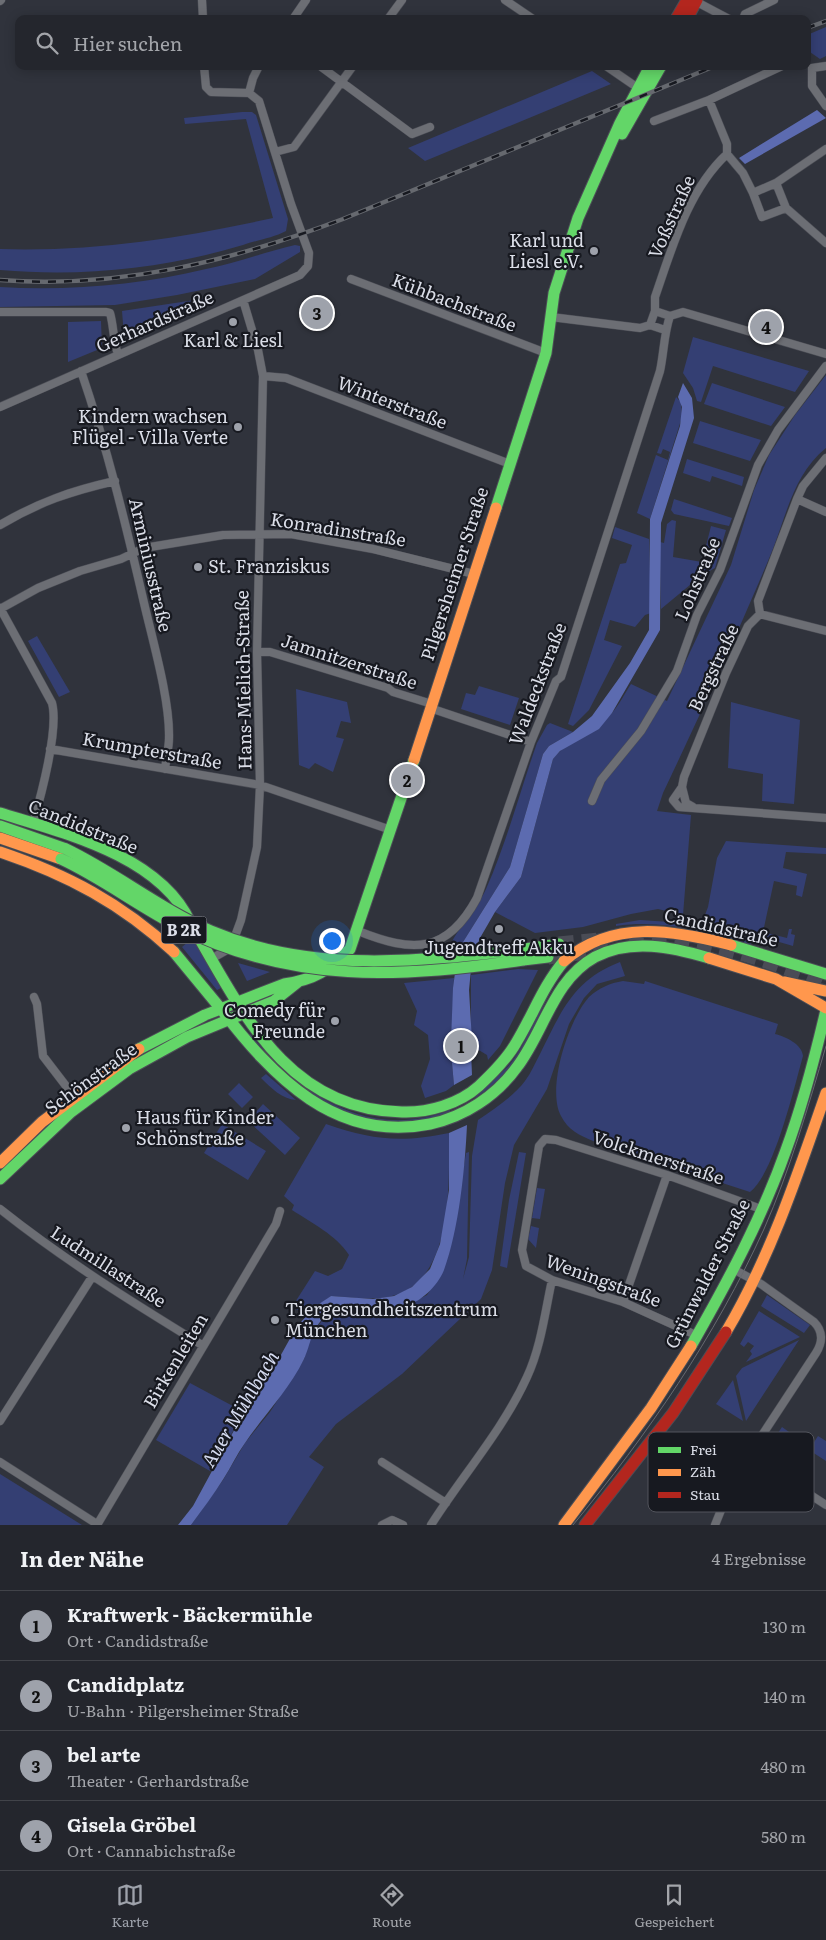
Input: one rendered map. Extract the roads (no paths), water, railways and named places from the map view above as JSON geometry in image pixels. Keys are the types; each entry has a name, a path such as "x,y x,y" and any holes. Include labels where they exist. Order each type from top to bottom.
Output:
{"main road":[{"path":"680,15 693,0"},
{"path":"688,15 693,0"},
{"name":"Pilgersheimer Straße","path":"236,1003 284,984 298,982 331,968 350,949 358,931 546,353 554,293 578,218 609,151 636,113 649,70"},
{"name":"Pilgersheimer Straße","path":"644,83 657,70"},
{"name":"Candidstraße","path":"0,813 33,823 122,859 155,879 175,896 184,909 236,1003 256,1033 283,1062 319,1090 349,1105 368,1110 404,1114 423,1112 450,1103 485,1081 512,1051 544,986 556,969 577,950 609,935 645,930 688,934 826,974"},
{"name":"Candidstraße","path":"0,826 117,876 160,904 210,931 253,946 291,956 323,961 383,964 452,958 559,944"},
{"name":"Candidstraße","path":"0,838 63,854 87,872 154,913 206,941 246,956 288,967 336,974 383,975 452,969 548,957"},
{"name":"Candidstraße","path":"0,852 64,876 118,904 171,947 193,971 228,1019 265,1064 309,1101 353,1121 379,1127 403,1128 421,1126 455,1117 475,1106 494,1092 507,1080 525,1056 552,1001 567,979 583,965 606,952 627,947 666,948 780,981 797,994 826,1009"},
{"path":"780,981 826,991"},
{"name":"Pilgersheimer Straße","path":"243,1014 289,993 298,982"},
{"name":"Schönstraße","path":"0,1179 77,1100 146,1044 236,1003"},
{"name":"Grünwalder Straße","path":"564,1525 662,1394 698,1336 733,1269 787,1149 803,1099 826,1009"},
{"name":"Schönstraße","path":"0,1163 42,1122 77,1100 150,1056 228,1019 243,1014"},
{"path":"658,1432 687,1394 721,1340 752,1279 823,1112 826,1093"},
{"path":"586,1525 648,1445"}],"street":[{"path":"202,0 203,15"},
{"path":"296,15 306,0"},
{"path":"391,15 402,0"},
{"path":"505,0 527,15"},
{"path":"693,0 721,15"},
{"path":"747,15 753,10 774,0"},
{"path":"811,66 826,66"},
{"path":"204,70 206,87 211,92 249,93 259,101 275,152 294,147 350,70"},
{"path":"249,93 258,70"},
{"path":"325,70 412,134 430,127"},
{"path":"615,70 644,83"},
{"path":"654,120 709,100 773,70"},
{"path":"810,70 812,86 826,106"},
{"path":"709,100 727,144 727,154 743,173 762,217 786,208"},
{"path":"752,192 776,183 826,148"},
{"name":"Gerhardstraße","path":"0,407 300,275 308,266 309,253 275,152"},
{"name":"Voßstraße","path":"650,325 655,311 654,297 690,206 706,177 727,154"},
{"path":"776,183 786,208 826,243"},
{"name":"Kühbachstraße","path":"350,279 546,353"},
{"name":"Hans-Mielich-Straße","path":"211,959 229,946 241,920 257,847 260,785 257,652 263,376 256,341 243,300"},
{"path":"655,311 670,316 683,312 826,354"},
{"path":"0,312 110,313 113,340 118,354"},
{"name":"Waldeckstraße","path":"358,931 398,943 433,943 450,935 466,918 476,898 531,742 556,681 561,677 660,371 666,342 665,330 670,316"},
{"path":"551,317 640,328 650,325 665,330"},
{"name":"Lohstraße","path":"592,801 601,780 641,731 677,671 697,615 720,570 758,465 778,430 826,366"},
{"name":"Arminiusstraße","path":"81,371 99,423 114,481 168,720 169,738 165,768"},
{"name":"Winterstraße","path":"263,376 286,378 510,464"},
{"name":"Bergstraße","path":"826,458 803,486 797,499 758,601 760,614 748,626 726,673 695,745 682,788 673,800 679,807 826,818"},
{"path":"0,525 26,510 69,491 114,481"},
{"path":"797,499 826,512"},
{"name":"Konradinstraße","path":"0,608 38,588 144,548 184,540 260,533 291,534 339,542 474,574"},
{"path":"0,608 52,703 54,721 50,749 33,823"},
{"path":"760,614 826,631"},
{"name":"Jamnitzerstraße","path":"257,652 270,652 388,688 393,692 531,742"},
{"name":"Krumpterstraße","path":"50,749 260,785 391,830"},
{"path":"34,997 37,1004 43,1056 77,1100"},
{"name":"Volckmerstraße","path":"526,1266 522,1250 526,1221 539,1146 545,1139 556,1140 667,1175 761,1209"},
{"path":"623,1302 667,1175"},
{"name":"Ludmillastraße","path":"0,1209 38,1240 92,1277 202,1345"},
{"name":"Birkenleiten","path":"97,1524 202,1345 276,1224 280,1211"},
{"name":"Weningstraße","path":"526,1266 552,1280 623,1302 698,1336"},
{"path":"733,1269 752,1279 814,1322 823,1332 816,1353 764,1432"},
{"path":"0,1421 92,1277"},
{"path":"431,1525 512,1404 527,1378 536,1350 552,1280"},
{"path":"0,1462 97,1524"},
{"path":"382,1462 446,1503"},
{"path":"814,1497 826,1505"},
{"path":"715,1525 720,1512"},
{"path":"382,1525 392,1520 403,1525"}],"tunnel":[{"path":"629,937 677,939 729,950 780,966 826,984"},
{"path":"559,944 599,940"},
{"path":"548,957 616,948"}],"tram line":[{"path":"573,1525 628,1456 678,1383 702,1346 745,1269 782,1184 826,1046"}],"railway":[{"path":"811,27 826,21"},
{"path":"0,280 45,282 132,276 175,269 259,248 343,219 705,70"}],"place":[{"name":"Karl und Liesl e.V.","path":"594,251"},
{"name":"bel arte","path":"317,313"},
{"name":"Karl & Liesl","path":"233,322"},
{"name":"Gisela Gröbel","path":"766,327"},
{"name":"Kindern wachsen Flügel - Villa Verte","path":"238,427"},
{"name":"St. Franziskus","path":"198,567"},
{"name":"Candidplatz","path":"407,780"},
{"name":"Jugendtreff Akku","path":"499,929"},
{"name":"Comedy für Freunde","path":"335,1021"},
{"name":"Kraftwerk - Bäckermühle","path":"461,1046"},
{"name":"Haus für Kinder Schönstraße","path":"126,1128"},
{"name":"Tiergesundheitszentrum München","path":"275,1320"}],"water label":[{"name":"Auer Mühlbach","path":"240,1409"}]}
